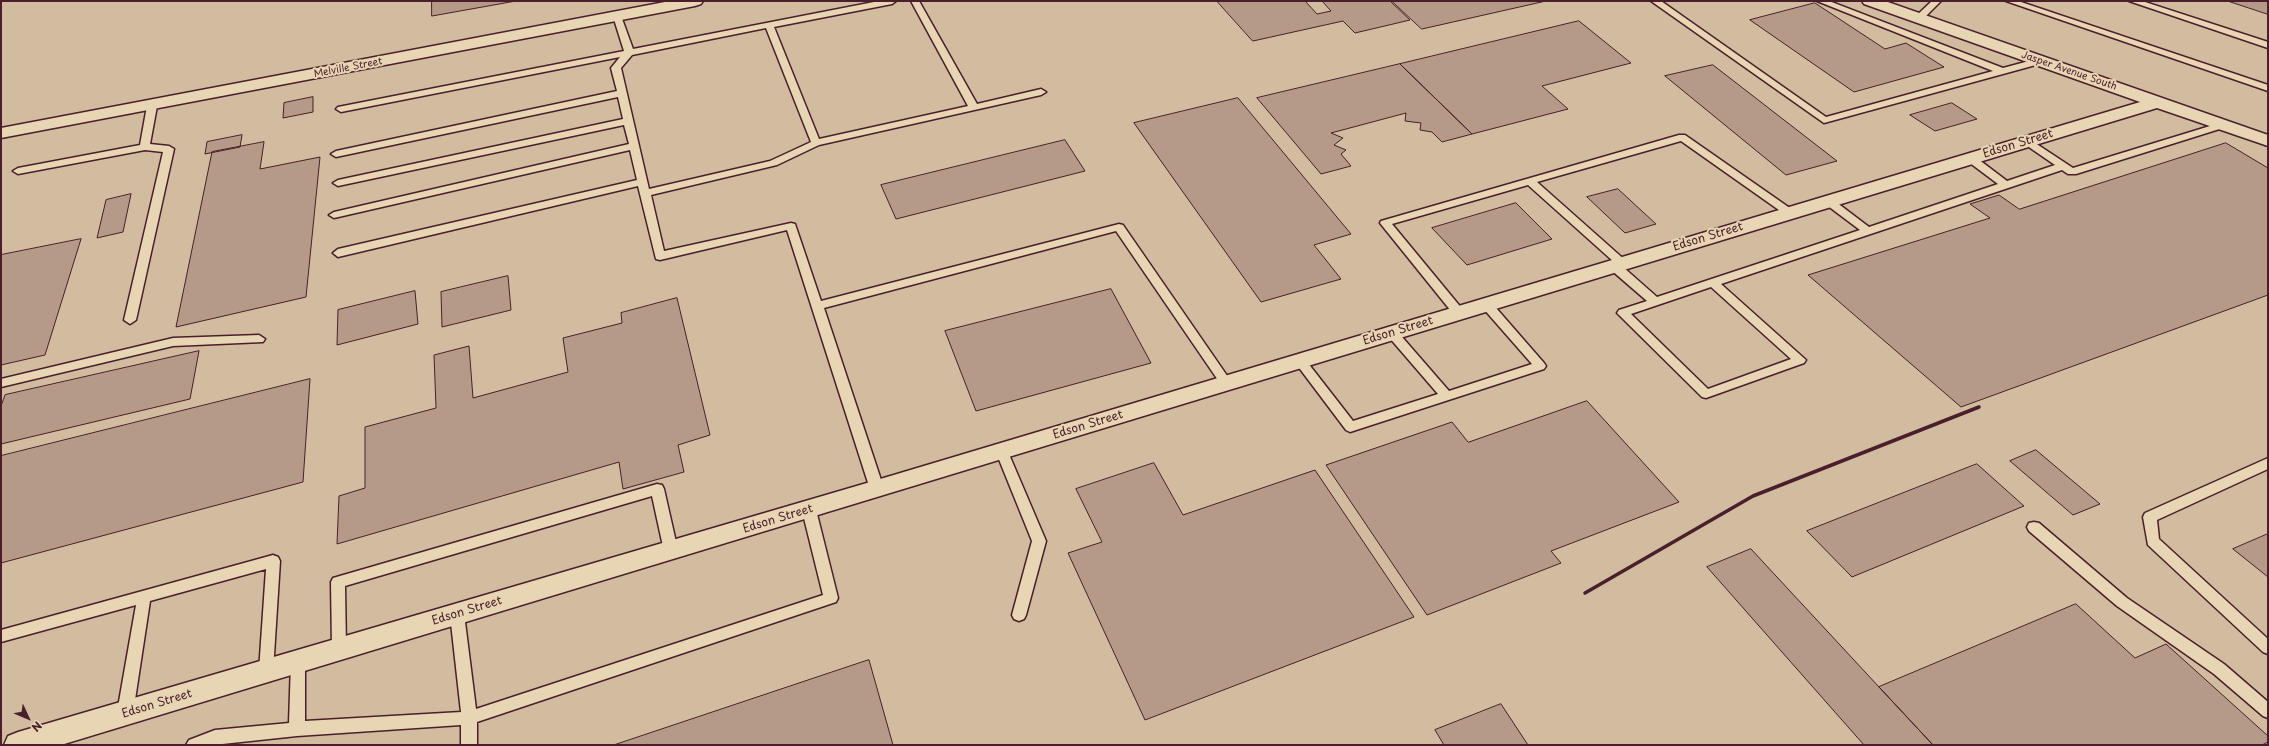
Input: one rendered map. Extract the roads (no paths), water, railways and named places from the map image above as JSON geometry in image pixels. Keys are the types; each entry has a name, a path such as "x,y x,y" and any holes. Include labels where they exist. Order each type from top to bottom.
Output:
{"street":[{"name":"Melville Street","path":"1,133 152,106 695,1"},
{"name":"Jasper Avenue South","path":"1870,1 2268,141"},
{"name":"Edson Street","path":"18,745 1002,452 1300,360 2157,102"}],"lane":[{"path":"341,109 892,1"},
{"path":"915,1 974,108"},
{"path":"1654,1 1824,120 2040,61"},
{"path":"1821,1 2002,71"},
{"path":"1919,18 1937,1"},
{"path":"2010,1 2268,88"},
{"path":"2133,1 2268,45"},
{"path":"617,16 629,52"},
{"path":"769,25 816,143"},
{"path":"629,52 616,68 644,193 660,256 791,226 877,489"},
{"path":"644,193 773,162 816,143 1041,92"},
{"path":"336,154 622,93"},
{"path":"145,147 152,106"},
{"path":"338,183 628,121"},
{"path":"2026,141 2072,172 2223,125"},
{"path":"1459,312 1385,223 1682,137 1790,212"},
{"path":"334,215 634,146"},
{"path":"18,170 145,147 169,148 130,320"},
{"path":"1970,158 2005,185"},
{"path":"1713,283 1800,360 1706,394 1623,313 2063,166"},
{"path":"1530,181 1655,302"},
{"path":"338,253 642,182"},
{"path":"1828,201 1868,231"},
{"path":"818,306 1119,227 1226,383"},
{"path":"1300,360 1350,427 1540,366 1486,304"},
{"path":"1392,333 1447,396"},
{"path":"1,383 173,342 259,339"},
{"path":"1002,452 1039,541 1019,615"},
{"path":"2268,463 2150,517 2153,541 2268,648"},
{"path":"339,650 338,582 657,489 671,551"},
{"path":"194,745 215,737 297,729 469,718 832,598 809,510"},
{"path":"2034,527 2122,602 2219,669 2268,711"},
{"path":"1,636 273,561 266,671"},
{"path":"125,713 144,596"},
{"path":"457,614 469,718 469,745"},
{"path":"297,729 298,662"}],"railway":[{"path":"1585,593 1753,496 1979,407"}]}
